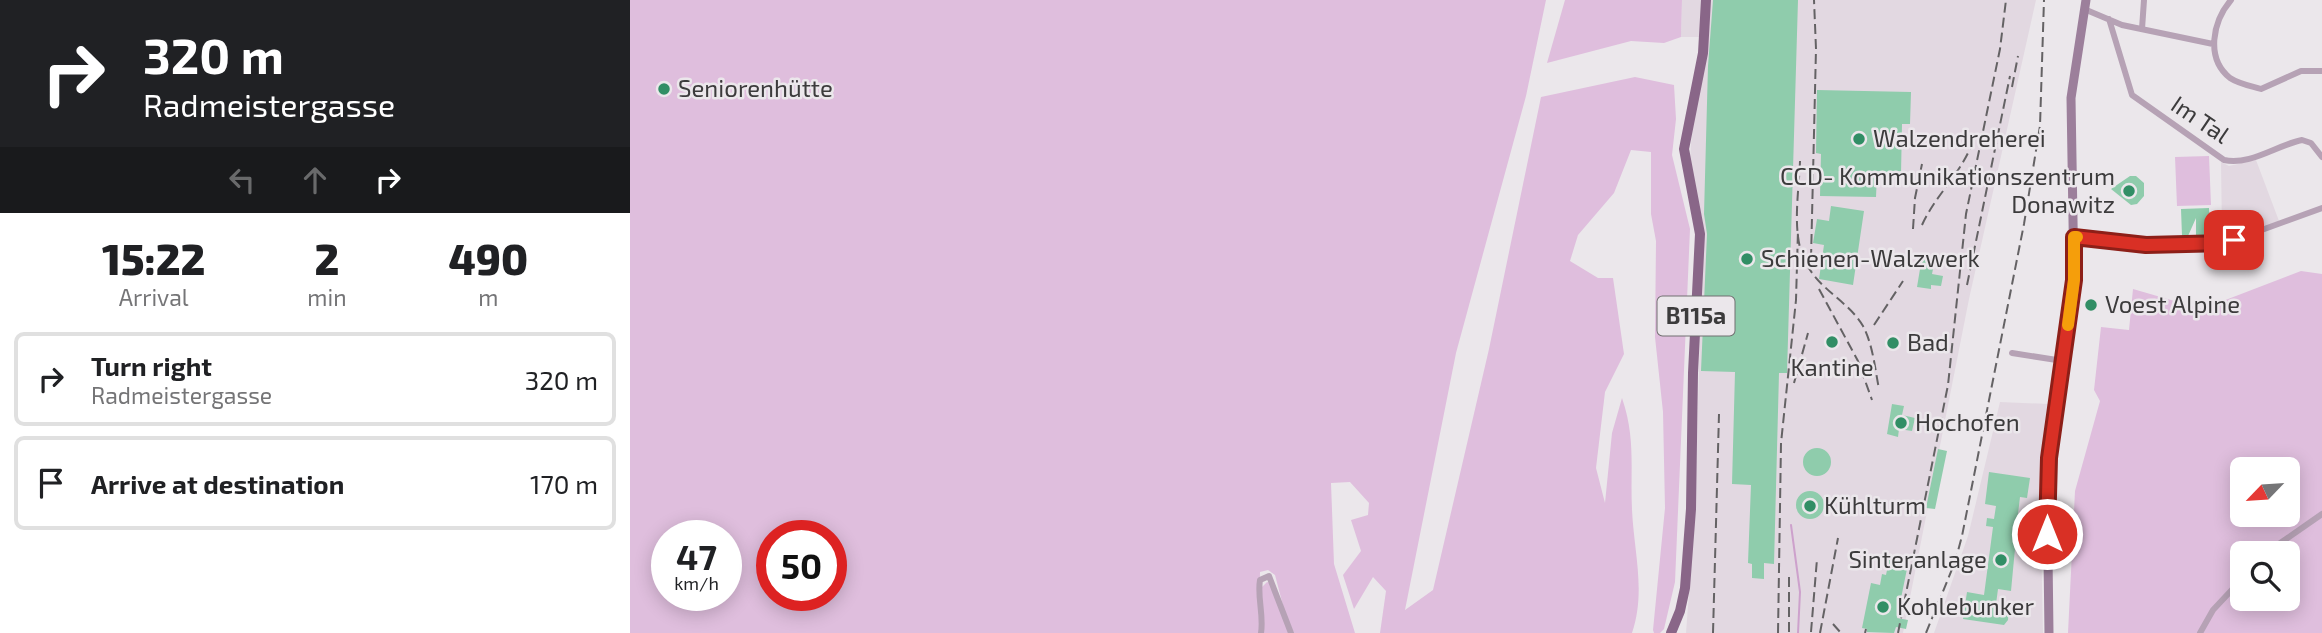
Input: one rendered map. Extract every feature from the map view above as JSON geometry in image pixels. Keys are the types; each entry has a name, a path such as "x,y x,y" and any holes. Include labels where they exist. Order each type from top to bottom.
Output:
{"main road":[{"name":"B115a","path":"1671,633 1685,588 1691,509 1693,373 1700,234 1684,149 1703,53 1706,0"},
{"path":"2049,633 2047,478 2074,280 2071,98 2085,4"}],"street":[{"path":"2142,29 2144,0"},
{"path":"2231,0 2221,12 2213,44 2218,65 2230,78 2261,89 2301,71 2322,71"},
{"path":"2085,4 2109,19 2213,44"},
{"name":"Im Tal","path":"2109,19 2132,95 2224,160 2235,163 2302,140 2311,143 2322,157"},
{"path":"2074,237 2146,245 2226,243 2322,208"},
{"path":"2012,353 2063,361"},
{"path":"2283,541 2322,514"},
{"path":"1261,633 1263,615 1259,586 1260,580 1269,576 1291,633"},
{"path":"2200,633 2213,610 2230,592"}],"shaded area":[{"path":"630,0 1546,0 1526,96 1456,353 1405,610 1433,590 1489,349 1541,97 1635,77 1674,85 1676,119 1672,155 1690,229 1675,582 1664,629 1660,633 1654,633 1653,630 1665,508 1663,412 1655,337 1656,241 1651,214 1651,152 1631,150 1614,193 1578,235 1570,261 1598,278 1613,278 1624,354 1605,392 1596,468 1605,503 1612,433 1622,398 1631,440 1632,510 1639,587 1632,633 1380,633 1386,591 1373,577 1354,609 1343,575 1361,551 1351,520 1368,515 1369,503 1350,482 1331,483 1334,564 1355,633 1294,633 1285,613 1275,575 1268,570 1260,572 1259,633 630,633"},
{"path":"1565,0 1682,0 1681,37 1664,43 1631,41 1547,63"},
{"path":"1682,0 1702,0 1701,37 1681,37"},
{"path":"1709,0 2036,0 1969,299 1903,633 1686,633 1695,512 1703,223 1690,163"},
{"path":"2209,156 2211,205 2177,206 2175,157"},
{"path":"2256,160 2279,221 2260,229 2222,232 2221,162 2229,166"},
{"path":"2301,271 2322,274 2322,633 2068,633 2075,491 2100,401 2094,390 2101,327 2129,330 2133,289 2202,309"},
{"path":"2000,402 2049,404 2041,537 2043,633 1934,633 1968,536"},
{"path":"1267,582 1271,583 1289,633 1263,633 1261,588"}],"building":[{"name":"Schienen-Walzwerk","path":"1713,0 1798,0 1787,373 1779,373 1774,564 1764,563 1764,579 1752,578 1752,564 1748,563 1751,485 1732,484 1735,372 1701,371 1707,234 1704,214 1708,66"},
{"name":"Walzendreherei","path":"1817,90 1911,92 1910,124 1902,124 1901,174 1877,174 1876,197 1820,196 1821,154 1816,153"},
{"name":"CCD- Kommunikationszentrum Donawitz","path":"2130,176 2136,176 2144,183 2144,196 2137,204 2131,205 2111,189"},
{"path":"1831,206 1864,211 1853,285 1819,279 1824,245 1813,243 1817,219 1829,221"},
{"path":"2209,208 2210,235 2196,236 2196,218 2188,236 2182,236 2181,209"},
{"path":"1922,257 1935,259 1932,274 1943,276 1941,286 1931,285 1931,289 1917,287"},
{"name":"Hochofen","path":"1892,404 1904,406 1902,415 1915,418 1912,431 1899,429 1898,437 1887,434"},
{"name":"Kühlturm","path":"1817,448 1827,452 1831,462 1827,472 1817,476 1807,472 1803,462 1807,452"},
{"path":"1938,449 1947,451 1935,509 1926,508"},
{"name":"Sinteranlage","path":"1989,472 2030,478 2027,498 2020,497 2017,522 2020,522 2018,531 2023,532 2022,539 2016,538 2011,591 1998,589 1996,604 2009,606 2008,620 2004,625 1963,619 1967,592 1984,595 1993,527 1986,526 1987,518 1994,519 1996,506 1985,504"},
{"name":"Kühlturm","path":"1810,491 1820,495 1824,505 1820,515 1810,519 1800,515 1796,505 1800,495"},
{"name":"Kohlebunker","path":"1890,555 1909,559 1897,618 1908,620 1906,629 1896,627 1894,633 1867,632 1867,629 1862,628 1871,583 1880,585 1882,574 1886,575"}],"waterway":[{"path":"1791,525 1800,592 1798,633"}],"railway":[{"path":"1811,259 1816,49 1814,0"},
{"path":"1898,633 1948,385 1966,214 2000,49 2006,0"},
{"path":"1926,633 1955,562 1962,536 2024,224 2040,126 2044,0"},
{"path":"2012,87 2018,56"},
{"path":"1967,285 2010,76"},
{"path":"1922,225 1973,141"},
{"path":"1800,161 1797,222 1803,257 1816,278 1849,308 1863,326 1879,389"},
{"path":"1913,229 1915,198 1922,164"},
{"path":"1778,633 1781,443 1796,300 1798,230"},
{"path":"1874,325 1903,281"},
{"path":"1819,289 1858,361 1872,400"},
{"path":"1794,383 1808,333"},
{"path":"1713,633 1719,414"},
{"path":"1820,633 1838,538"},
{"path":"1811,632 1817,559"},
{"path":"1789,577 1789,633"},
{"path":"1833,624 1841,633"},
{"path":"1865,633 1866,629"}],"slow traffic":[{"path":"2068,325 2074,280 2074,237 2077,237"}],"place":[{"name":"Seniorenhütte","path":"664,89"},
{"name":"Walzendreherei","path":"1859,139"},
{"name":"CCD- Kommunikationszentrum Donawitz","path":"2129,191"},
{"name":"Schienen-Walzwerk","path":"1747,259"},
{"name":"Voest Alpine","path":"2091,305"},
{"name":"Kantine","path":"1832,342"},
{"name":"Bad","path":"1893,343"},
{"name":"Hochofen","path":"1901,423"},
{"name":"Kühlturm","path":"1810,506"},
{"name":"Sinteranlage","path":"2001,560"},
{"name":"Kohlebunker","path":"1883,607"}],"route":[{"path":"2047,534 2047,478 2074,280 2074,237 2146,245 2226,243 2234,240"}]}
